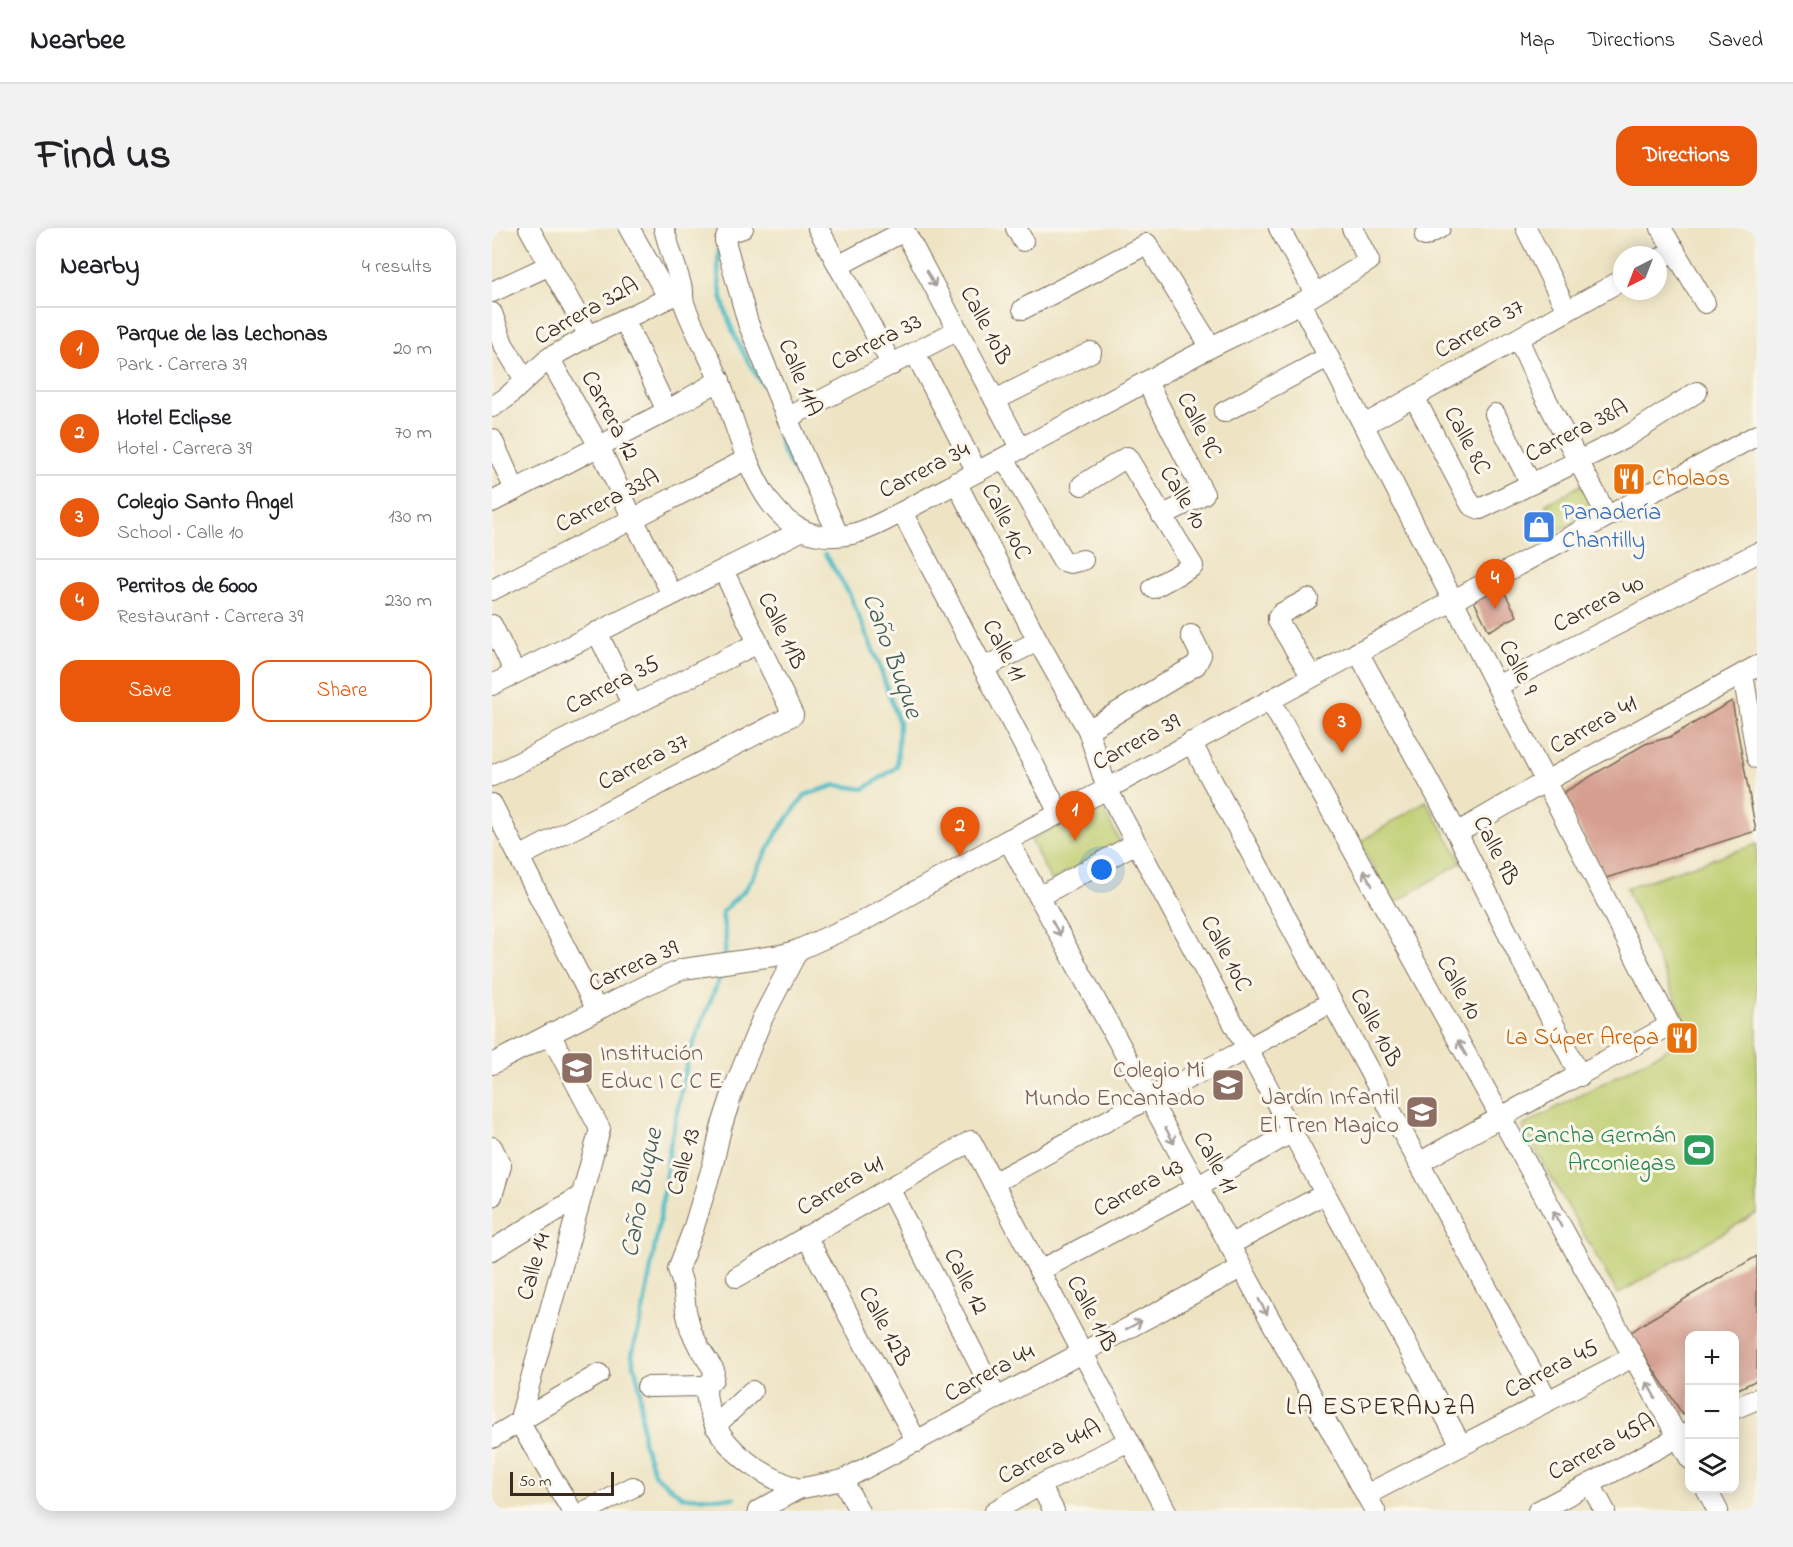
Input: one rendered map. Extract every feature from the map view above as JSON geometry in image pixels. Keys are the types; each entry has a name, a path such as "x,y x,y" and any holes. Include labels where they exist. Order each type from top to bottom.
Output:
{"street":[{"path":"529,228 589,336"},
{"path":"629,228 675,294 684,302 720,380 755,481 767,501 783,517 803,530"},
{"path":"664,228 675,294"},
{"path":"818,228 892,365"},
{"name":"Calle 9","path":"1279,228 1308,298 1328,357 1671,1025 1580,1076"},
{"name":"Carrera 34","path":"803,530 838,536 861,531 902,512 1210,347 1308,298 1369,261 1352,228"},
{"path":"1526,228 1567,311"},
{"path":"1661,228 1664,246"},
{"path":"838,266 904,230"},
{"name":"Calle 10B","path":"904,230 995,400 1013,453 1063,561 1070,563 1083,560"},
{"name":"Calle 11A","path":"735,232 725,241 748,322 838,536"},
{"path":"1023,309 1150,236 1210,347"},
{"path":"1667,256 1705,303"},
{"path":"492,292 550,265"},
{"name":"Carrera 37","path":"1364,425 1613,285"},
{"name":"Carrera 32A","path":"492,407 506,398 549,358 675,294"},
{"path":"492,313 497,347 525,380"},
{"path":"624,319 667,411"},
{"name":"Carrera 33","path":"787,418 958,330"},
{"path":"1518,339 1607,516"},
{"path":"995,400 1090,352"},
{"name":"Calle 10C","path":"915,353 977,472"},
{"path":"1224,412 1328,357"},
{"name":"Carrera 12","path":"549,358 599,446 672,594"},
{"path":"492,502 667,411 720,380"},
{"name":"Calle 9C","path":"1147,382 1204,494 1162,516"},
{"name":"Carrera 38A","path":"1475,508 1480,508 1625,438 1697,393"},
{"name":"Calle 8C","path":"1414,397 1471,505 1475,508"},
{"path":"1495,414 1531,484"},
{"name":"Carrera 39","path":"492,1064 683,969 781,955 798,950 865,920 1008,840 1107,789 1757,435"},
{"path":"492,439 515,490"},
{"name":"Calle 10","path":"1082,485 1127,457 1193,566 1153,588"},
{"name":"Carrera 33A","path":"492,590 747,459"},
{"name":"Calle 10C","path":"956,482 1038,641 1088,730 1107,789 1461,1445"},
{"name":"Calle 11","path":"902,512 1059,813"},
{"path":"492,685 803,530"},
{"name":"Carrera 40","path":"1497,686 1757,553"},
{"name":"Calle 11B","path":"723,570 793,715"},
{"path":"1308,599 1282,613 1278,621 1312,677"},
{"path":"492,625 515,673"},
{"path":"597,632 632,704"},
{"path":"1088,730 1196,665 1201,655 1191,635"},
{"path":"983,668 1038,641"},
{"name":"Carrera 35","path":"492,776 758,643"},
{"name":"Calle 9B","path":"1358,652 1457,833 1580,1076"},
{"path":"1750,670 1757,758"},
{"name":"Carrera 41","path":"1457,833 1546,781 1750,670"},
{"name":"Calle 10","path":"1270,700 1633,1357 1683,1434"},
{"name":"Carrera 37","path":"519,857 793,715"},
{"name":"Calle 10B","path":"1191,742 1548,1401"},
{"path":"492,804 500,840 519,857 597,1010"},
{"name":"Calle 11","path":"1008,840 1370,1503"},
{"path":"1039,897 1136,843"},
{"name":"Calle 13","path":"798,950 762,1019 733,1091 693,1230 678,1269 691,1331 714,1370 713,1379 706,1386 706,1402 715,1426 745,1460 770,1476 798,1489"},
{"path":"993,1183 1332,1002"},
{"name":"Calle 14","path":"519,1422 600,1130 550,1034"},
{"path":"1419,1163 1500,1116 1580,1076"},
{"name":"Carrera 43","path":"1039,1270 1197,1187 1292,1132"},
{"name":"Calle 11B","path":"971,1141 1166,1511"},
{"name":"Carrera 41","path":"737,1276 971,1141"},
{"path":"492,1148 501,1166 492,1197"},
{"name":"Calle 12","path":"889,1188 997,1399"},
{"path":"1229,1245 1325,1194"},
{"path":"492,1250 582,1195"},
{"name":"Calle 12B","path":"806,1236 917,1442"},
{"name":"Carrera 44","path":"758,1511 798,1489 843,1480 1241,1268"},
{"name":"Carrera 45","path":"1370,1503 1461,1445 1633,1357"},
{"path":"492,1438 599,1374"},
{"path":"647,1387 706,1386"},
{"path":"715,1426 752,1391"},
{"path":"1739,1407 1757,1398"},
{"path":"519,1422 572,1511"},
{"name":"Carrera 45A","path":"1538,1511 1683,1434"},
{"name":"Carrera 44A","path":"995,1511 1040,1485 1129,1441"},
{"path":"843,1480 859,1511"},
{"path":"1590,1484 1605,1511"},
{"path":"1040,1485 1054,1511"},
{"path":"586,1511 633,1487"},
{"path":"1709,1493 1718,1511"}],"green space":[{"path":"1583,484 1600,513 1558,530 1546,504"},
{"path":"1099,801 1120,842 1051,881 1031,840"},
{"path":"1426,801 1462,862 1393,904 1360,842"},
{"path":"1757,844 1757,1213 1618,1294 1522,1126 1692,1036 1626,888"}],"building":[{"path":"1501,586 1517,616 1489,631 1474,601"},
{"path":"1732,701 1756,831 1606,878 1561,794 1645,744 1670,737"},
{"path":"1757,1256 1757,1380 1739,1389 1739,1331 1685,1331 1685,1414 1683,1415 1630,1333"}],"waterway":[{"name":"Caño Buque","path":"719,249 718,268 723,304 744,355 764,386"},
{"name":"Caño Buque","path":"769,399 783,453 816,508"},
{"name":"Caño Buque","path":"724,958 726,942 722,912 746,889 777,833 805,795 836,785 864,789 897,767 899,723 878,662 849,593 825,554"},
{"name":"Caño Buque","path":"723,969 688,1057 670,1146 644,1306 632,1355 640,1388 643,1442 655,1475 683,1497 734,1498"}],"place":[{"name":"Cholaos","path":"1629,479"},
{"name":"Panadería Chantilly","path":"1539,527"},
{"name":"Perritos de 6000","path":"1495,609"},
{"name":"Colegio Santo Angel","path":"1342,753"},
{"name":"Parque de las Lechonas","path":"1075,841"},
{"name":"Hotel Eclipse","path":"960,857"},
{"name":"La Súper Arepa","path":"1682,1038"},
{"name":"Institución Educ I C C E","path":"577,1068"},
{"name":"Colegio Mi Mundo Encantado","path":"1228,1085"},
{"name":"Jardín Infantil El Tren Magico","path":"1422,1112"},
{"name":"Cancha Germán Arconiegas","path":"1699,1150"}],"district":[{"name":"LA ESPERANZA","path":"1381,1408"}]}
